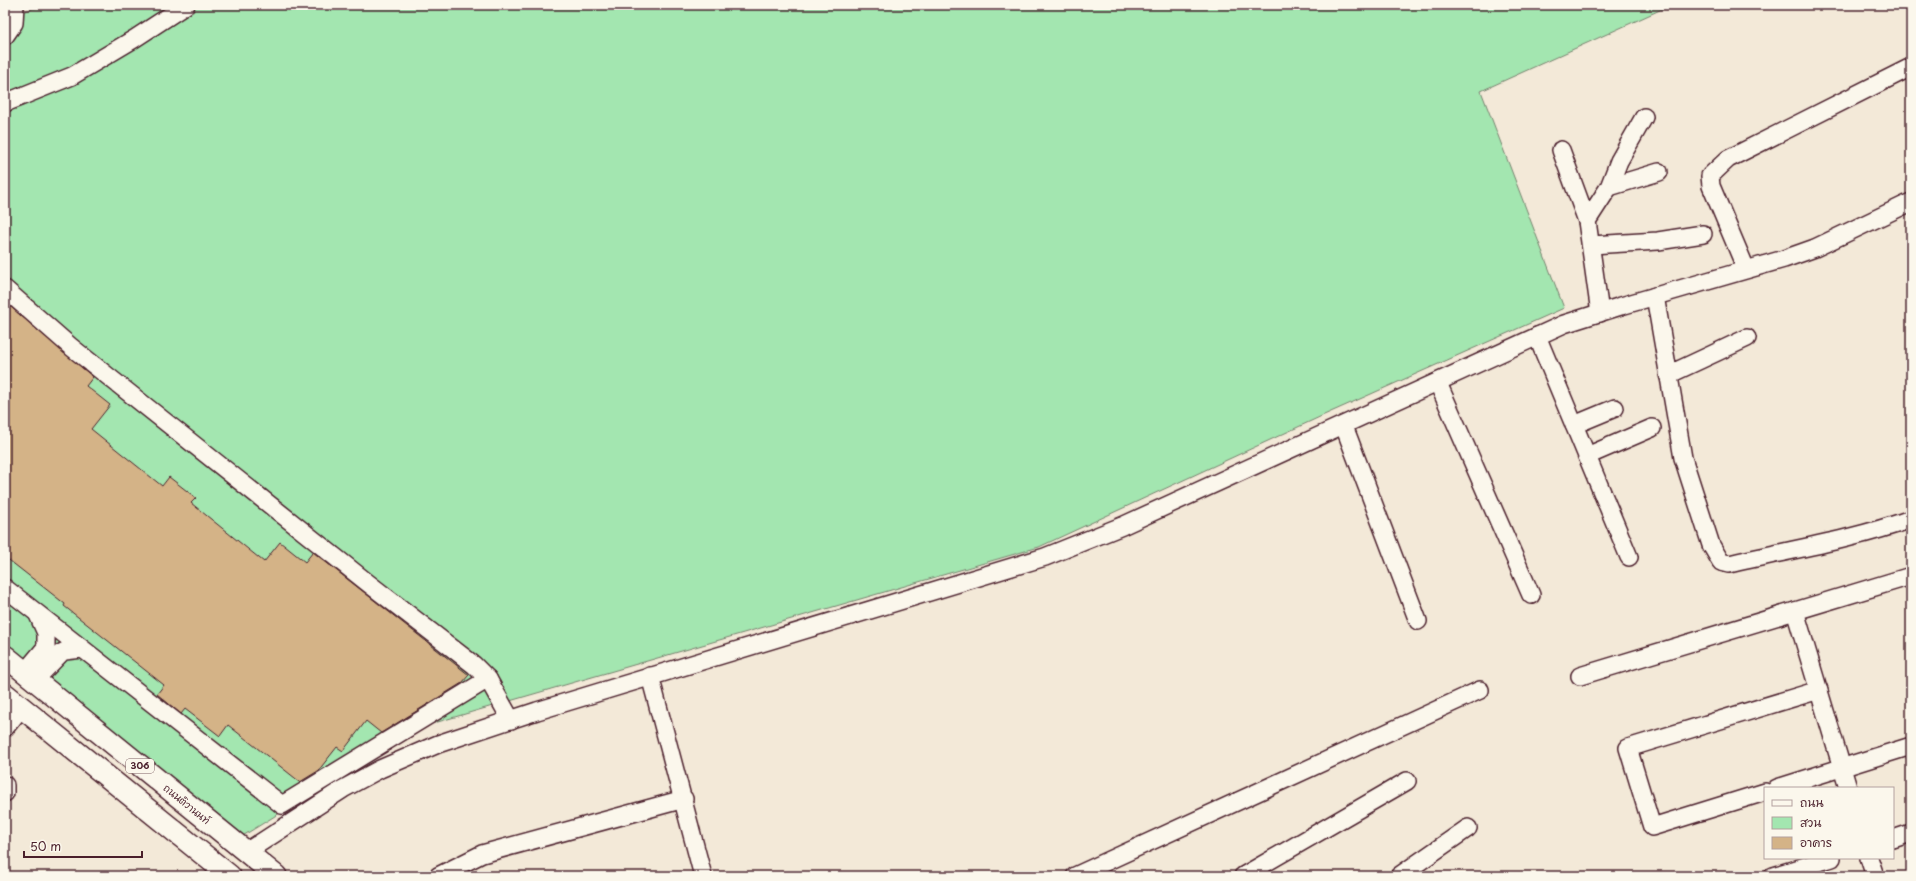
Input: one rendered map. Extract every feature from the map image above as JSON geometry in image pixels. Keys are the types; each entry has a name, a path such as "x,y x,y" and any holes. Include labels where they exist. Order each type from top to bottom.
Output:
{"main road":[{"name":"ถนนติวานนท์","path":"5,656 276,876"},
{"name":"306","path":"5,694 230,876"}],"street":[{"path":"5,36 14,23 15,5"},
{"path":"5,103 72,76 134,39 186,5"},
{"path":"1746,269 1711,186 1710,176 1713,172 1728,159 1911,67"},
{"path":"1587,221 1609,187 1620,161 1644,117"},
{"path":"1561,150 1587,221 1600,313"},
{"path":"1609,187 1659,172"},
{"path":"246,852 312,808 380,769 438,744 650,676 1045,557 1122,526 1344,426 1564,324 1784,259 1815,248 1911,202"},
{"path":"1591,245 1658,241 1703,234"},
{"path":"5,289 70,346 368,583 474,665 488,679 510,720"},
{"path":"1655,296 1683,458 1711,545 1716,556 1722,562 1729,564 1818,544 1891,526 1911,519"},
{"path":"1537,336 1629,557"},
{"path":"1668,376 1747,338"},
{"path":"1438,383 1531,595"},
{"path":"1574,425 1615,408"},
{"path":"1344,426 1418,620"},
{"path":"1587,456 1652,428"},
{"path":"1580,676 1911,576"},
{"path":"5,588 282,805 488,679"},
{"path":"1795,611 1848,787"},
{"path":"30,676 46,647 46,633 37,613"},
{"path":"30,676 61,653 82,649"},
{"path":"650,676 684,799 703,876"},
{"path":"1075,876 1480,690"},
{"path":"1764,792 1652,827 1628,748 1819,690"},
{"path":"5,728 22,707"},
{"path":"1780,787 1911,746"},
{"path":"1243,876 1407,781"},
{"path":"5,785 5,793"},
{"path":"438,876 482,854 684,799"},
{"path":"1399,876 1468,828"},
{"path":"1894,839 1911,833"},
{"path":"1773,876 1829,859"},
{"path":"1869,859 1875,876"}],"green space":[{"path":"45,5 1671,5 1481,91 1564,308 1324,415 1039,547 417,728 241,837 5,645 5,17"}],"building":[{"path":"5,302 93,377 86,386 110,405 91,429 162,486 169,477 196,498 191,503 264,562 280,542 305,562 313,552 469,675 462,683 381,733 366,721 343,751 337,747 318,771 300,782 228,725 220,736 185,709 181,714 157,694 164,685 5,557"}]}
